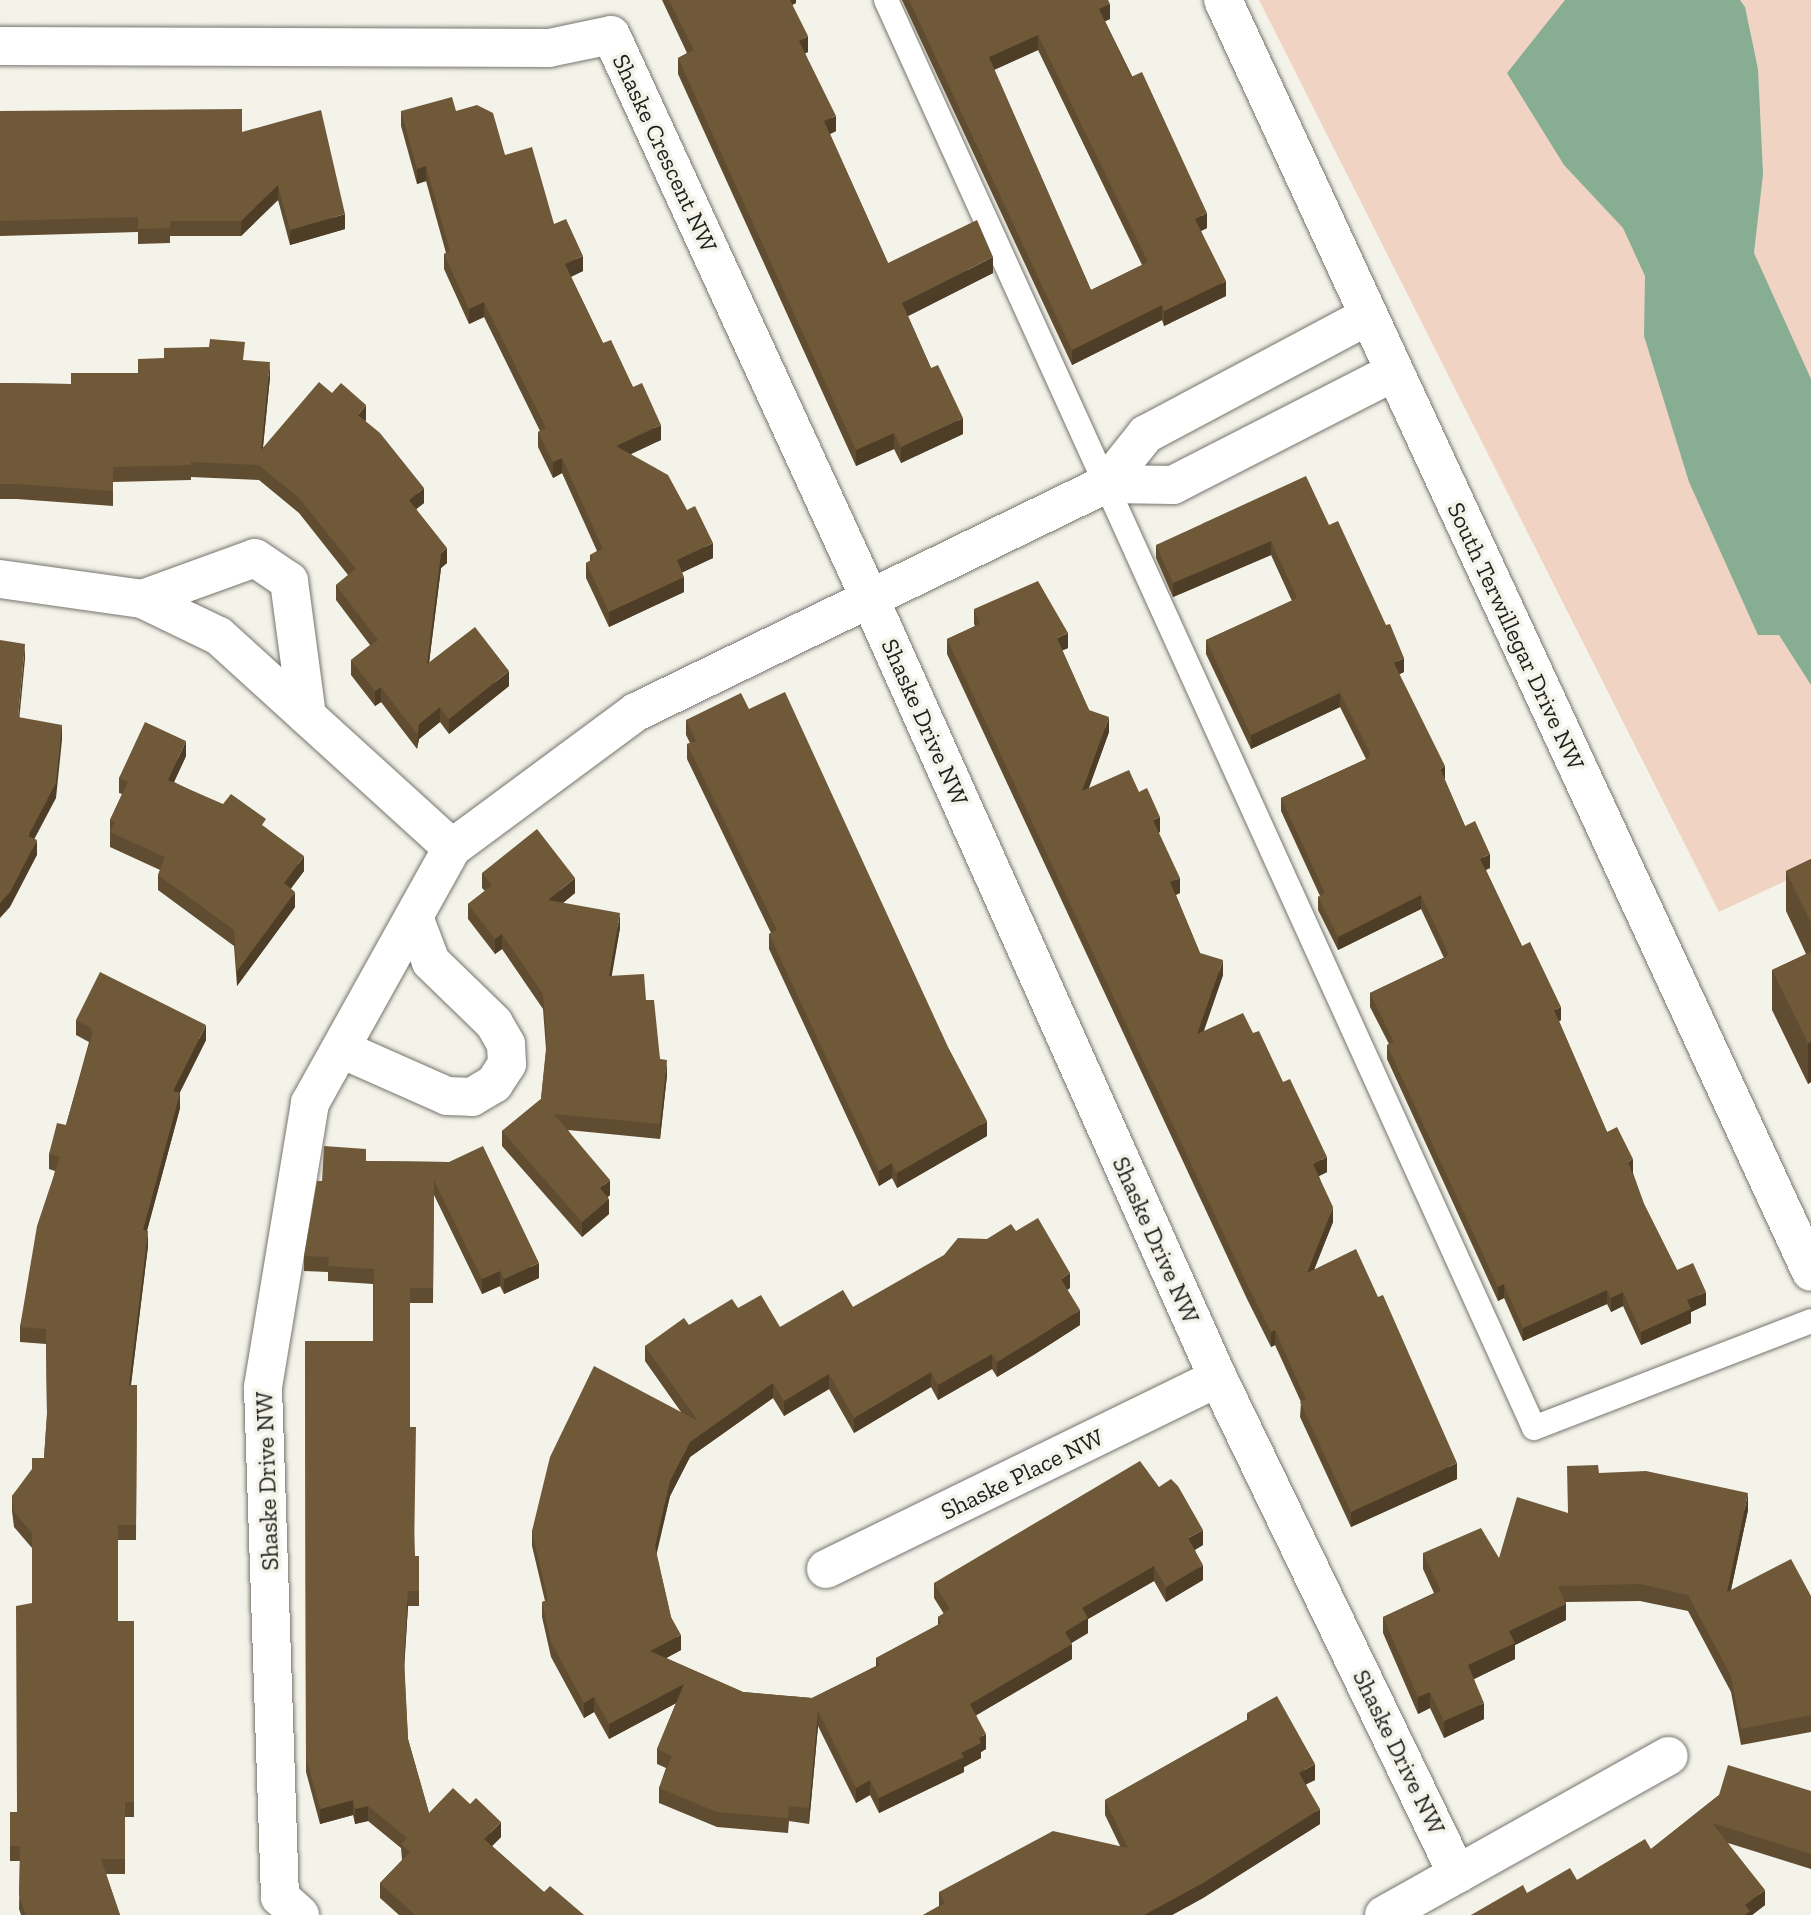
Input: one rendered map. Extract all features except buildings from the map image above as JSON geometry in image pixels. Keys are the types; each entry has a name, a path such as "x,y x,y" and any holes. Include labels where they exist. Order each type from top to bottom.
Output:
{"street":[{"name":"South Terwillegar Drive NW","path":"1223,0 1811,1272"},
{"name":"Shaske Crescent NW","path":"0,46 549,48 611,35 870,599"},
{"name":"Shaske Drive NW","path":"300,1915 280,1897 263,1387 310,1104 452,848 636,712 1106,484 1146,434 1367,316"},
{"name":"Shaske Drive NW","path":"1106,484 1173,485 1394,372"},
{"path":"142,599 255,558 289,581 307,716"},
{"path":"0,579 142,599 219,636 452,848"},
{"name":"Shaske Drive NW","path":"870,599 1218,1378 1457,1874"},
{"path":"341,1049 447,1096 472,1097 495,1084 507,1064 506,1044 494,1023 431,962 414,917"},
{"name":"Shaske Place NW","path":"826,1569 1218,1378"},
{"path":"1384,1915 1669,1756"}],"lane":[{"path":"886,0 1535,1428 1811,1321"}],"shaded area":[{"path":"1259,0 1811,0 1811,869 1719,912"},
{"path":"1565,0 1740,0 1745,7 1758,69 1763,174 1754,253 1811,379 1811,685 1779,635 1758,635 1689,482 1644,336 1645,276 1623,228 1564,165 1507,73"}]}
